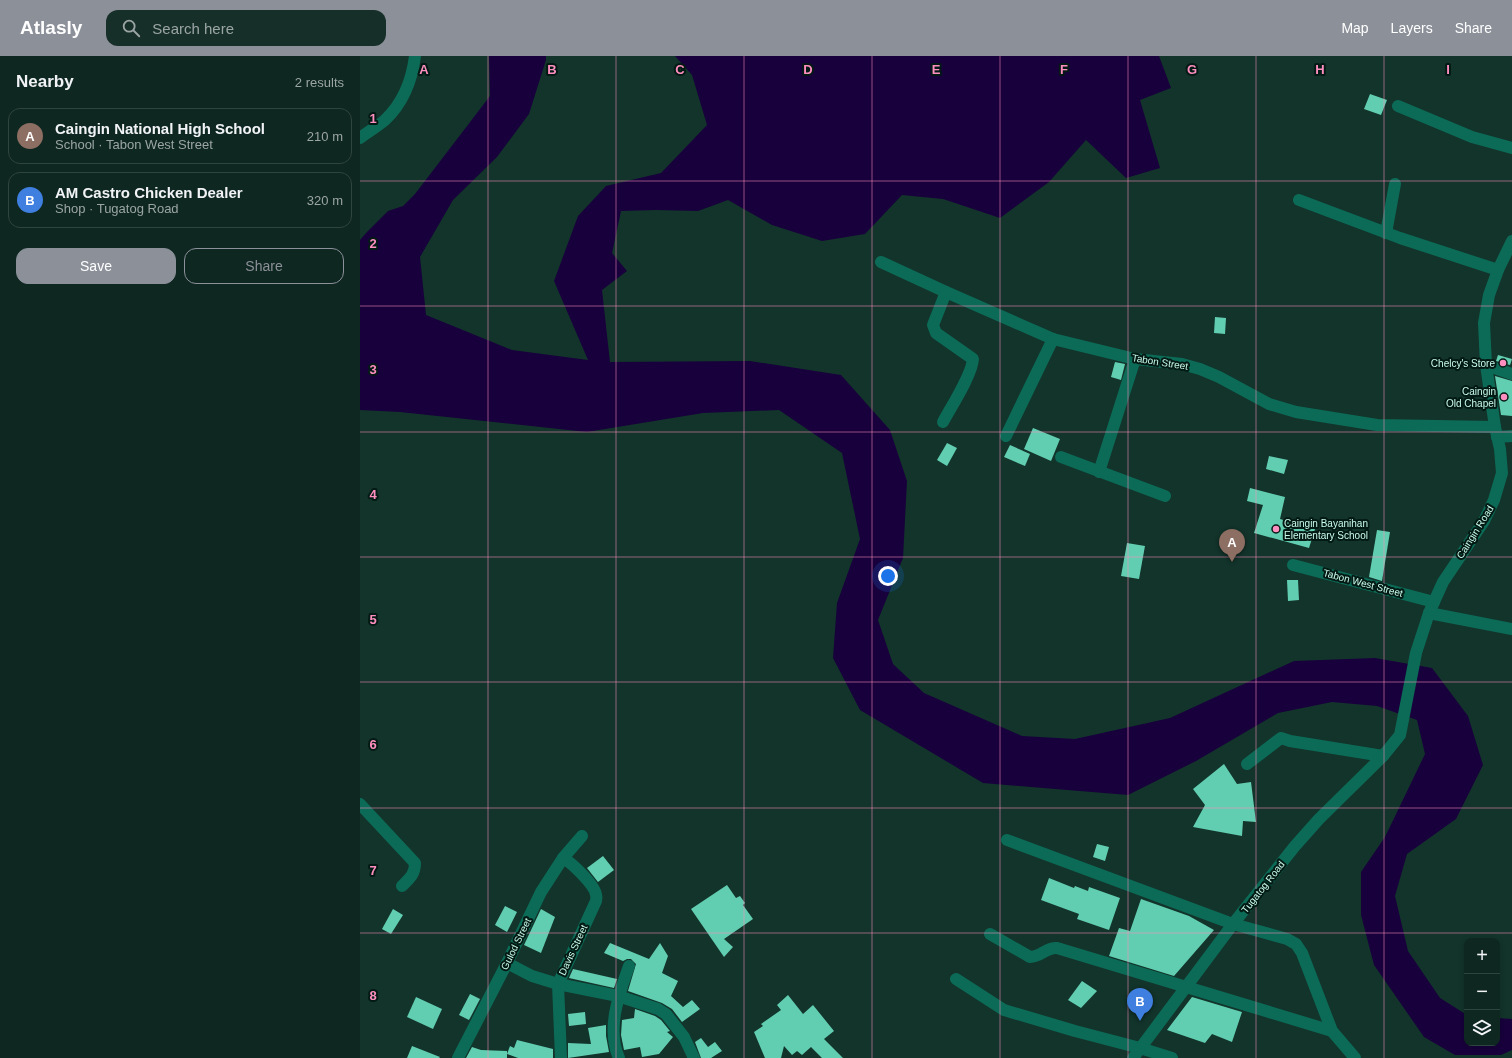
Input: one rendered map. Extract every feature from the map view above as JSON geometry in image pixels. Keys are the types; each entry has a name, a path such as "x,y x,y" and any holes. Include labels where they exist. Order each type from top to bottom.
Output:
{"street":[{"path":"360,138 385,120 404,95 413,68 415,56"},
{"path":"1398,106 1472,137 1512,148"},
{"path":"1386,233 1394,184"},
{"path":"1299,200 1386,233 1498,270"},
{"name":"Caingin Road","path":"1402,726 1416,653 1429,613 1443,582 1484,521 1494,500 1502,473 1500,449 1486,365 1484,323 1489,295 1498,270 1512,241"},
{"name":"Tabon Street","path":"881,262 1053,339 1135,359 1182,364 1219,378 1269,404 1296,412 1377,425 1496,432 1512,436"},
{"path":"943,422 973,364 973,359 936,333 933,326 946,292"},
{"path":"1006,436 1053,339"},
{"path":"1099,472 1135,359"},
{"path":"1486,365 1512,374"},
{"path":"1061,457 1165,496"},
{"name":"Tabon West Street","path":"1293,565 1434,602"},
{"path":"1429,613 1512,629"},
{"name":"Tugatog Road","path":"1133,1058 1233,924 1295,846 1319,819 1383,756 1400,735 1402,726"},
{"path":"1247,764 1282,738 1290,741 1383,756"},
{"path":"360,804 415,863 415,870 412,876 402,886"},
{"name":"Gulod Street","path":"458,1058 541,892 563,858 582,836"},
{"path":"1007,840 1233,924 1287,939 1296,944 1302,953 1332,1031 1355,1058"},
{"name":"Davis Street","path":"561,1058 558,984 596,902 595,890 578,870 563,858"},
{"path":"990,934 1030,957 1038,956 1052,948 1057,948 1332,1031"},
{"path":"507,962 532,976 558,984 618,996 658,1009 666,1014 684,1037 694,1058"},
{"path":"619,1058 614,1038 618,996 629,966"},
{"path":"956,979 1004,1010 1075,1032 1140,1048 1172,1058"}],"shaded area":[{"path":"489,56 546,56 529,114 497,157 453,200 420,257 426,315 512,350 588,360 554,281 578,216 606,186 661,173 707,125 692,75 675,56 1159,56 1171,88 1140,100 1160,168 1126,178 1086,140 1049,182 1000,218 943,199 902,195 865,234 822,241 772,225 728,200 698,211 621,211 612,253 627,271 602,290 610,362 750,361 841,375 890,430 907,481 903,558 878,620 893,664 924,693 1022,736 1075,739 1170,718 1294,661 1375,658 1432,668 1468,716 1483,765 1456,819 1407,854 1395,896 1408,951 1440,998 1464,1013 1464,1046 1500,1046 1500,1018 1512,1019 1512,1050 1501,1055 1455,1055 1424,1037 1374,965 1361,915 1361,872 1385,837 1425,754 1417,720 1377,706 1332,702 1278,713 1196,761 1128,795 983,783 860,710 833,658 837,603 860,539 842,453 779,410 703,413 587,432 400,412 360,410 360,240 388,211 403,206 415,194 490,96"}],"building":[{"path":"1370,94 1387,100 1381,115 1364,109"},
{"path":"1215,317 1226,318 1225,334 1214,333"},
{"path":"1498,355 1512,359 1510,365 1496,361"},
{"path":"1115,362 1125,364 1121,380 1111,377"},
{"name":"Caingin Old Chapel","path":"1495,376 1512,381 1512,416 1501,415"},
{"path":"1033,428 1060,439 1051,461 1024,449"},
{"path":"947,443 957,448 947,466 937,460"},
{"path":"1010,445 1030,454 1025,466 1004,457"},
{"path":"1269,456 1288,460 1284,474 1266,469"},
{"path":"1250,488 1285,497 1280,519 1315,529 1309,548 1254,533 1263,505 1247,501"},
{"path":"1377,530 1390,532 1382,581 1369,577"},
{"path":"1127,543 1145,546 1139,579 1121,576"},
{"path":"1287,580 1298,580 1299,600 1288,601"},
{"path":"1224,764 1237,784 1251,782 1256,822 1243,821 1242,836 1193,827 1205,805 1193,789"},
{"path":"1097,844 1109,847 1105,861 1093,857"},
{"path":"603,856 614,870 598,882 587,868"},
{"path":"1049,878 1074,888 1075,886 1088,891 1089,887 1120,898 1109,930 1077,919 1079,914 1041,900"},
{"path":"727,885 736,898 740,896 745,903 743,905 753,919 724,939 733,947 724,957 691,909"},
{"path":"1141,899 1189,916 1214,930 1174,976 1109,956 1119,928 1130,931"},
{"path":"505,906 517,912 507,932 495,925"},
{"path":"393,909 403,915 391,934 382,929"},
{"path":"541,909 555,917 541,953 524,945"},
{"path":"610,943 649,959 660,943 668,956 662,973 678,981 671,996 683,1007 692,1000 700,1009 682,1022 672,1009 662,1003 628,991 636,964 631,959 623,961 604,953"},
{"path":"573,969 617,979 614,988 569,978"},
{"path":"1082,981 1097,991 1081,1008 1068,1000"},
{"path":"470,994 480,999 469,1020 459,1015"},
{"path":"788,995 803,1014 813,1005 834,1031 824,1039 843,1058 822,1058 811,1047 802,1055 797,1051 792,1055 784,1046 781,1058 765,1058 754,1032 763,1026 761,1024 781,1010 777,1005"},
{"path":"416,997 442,1009 433,1029 407,1017"},
{"path":"1192,997 1242,1012 1232,1042 1212,1034 1205,1043 1167,1030"},
{"path":"635,1009 655,1016 661,1020 670,1031 667,1032 673,1037 659,1054 642,1057 640,1047 624,1050 621,1035 622,1020 634,1018"},
{"path":"585,1012 586,1024 569,1026 568,1014"},
{"path":"606,1025 606,1036 609,1052 568,1058 568,1043 591,1044 588,1028"},
{"path":"701,1038 708,1047 715,1042 722,1051 711,1058 701,1058 695,1042"},
{"path":"517,1040 553,1049 553,1058 518,1058 507,1054 510,1046 514,1048"},
{"path":"412,1046 440,1057 407,1058"},
{"path":"472,1047 481,1050 507,1051 507,1058 466,1058"}],"place":[{"name":"Chelcy's Store","path":"1503,363"},
{"name":"Caingin Old Chapel","path":"1504,397"},
{"name":"Caingin Bayanihan Elementary School","path":"1276,529"},
{"name":"Caingin National High School","path":"1232,562"},
{"name":"AM Castro Chicken Dealer","path":"1140,1021"}]}
